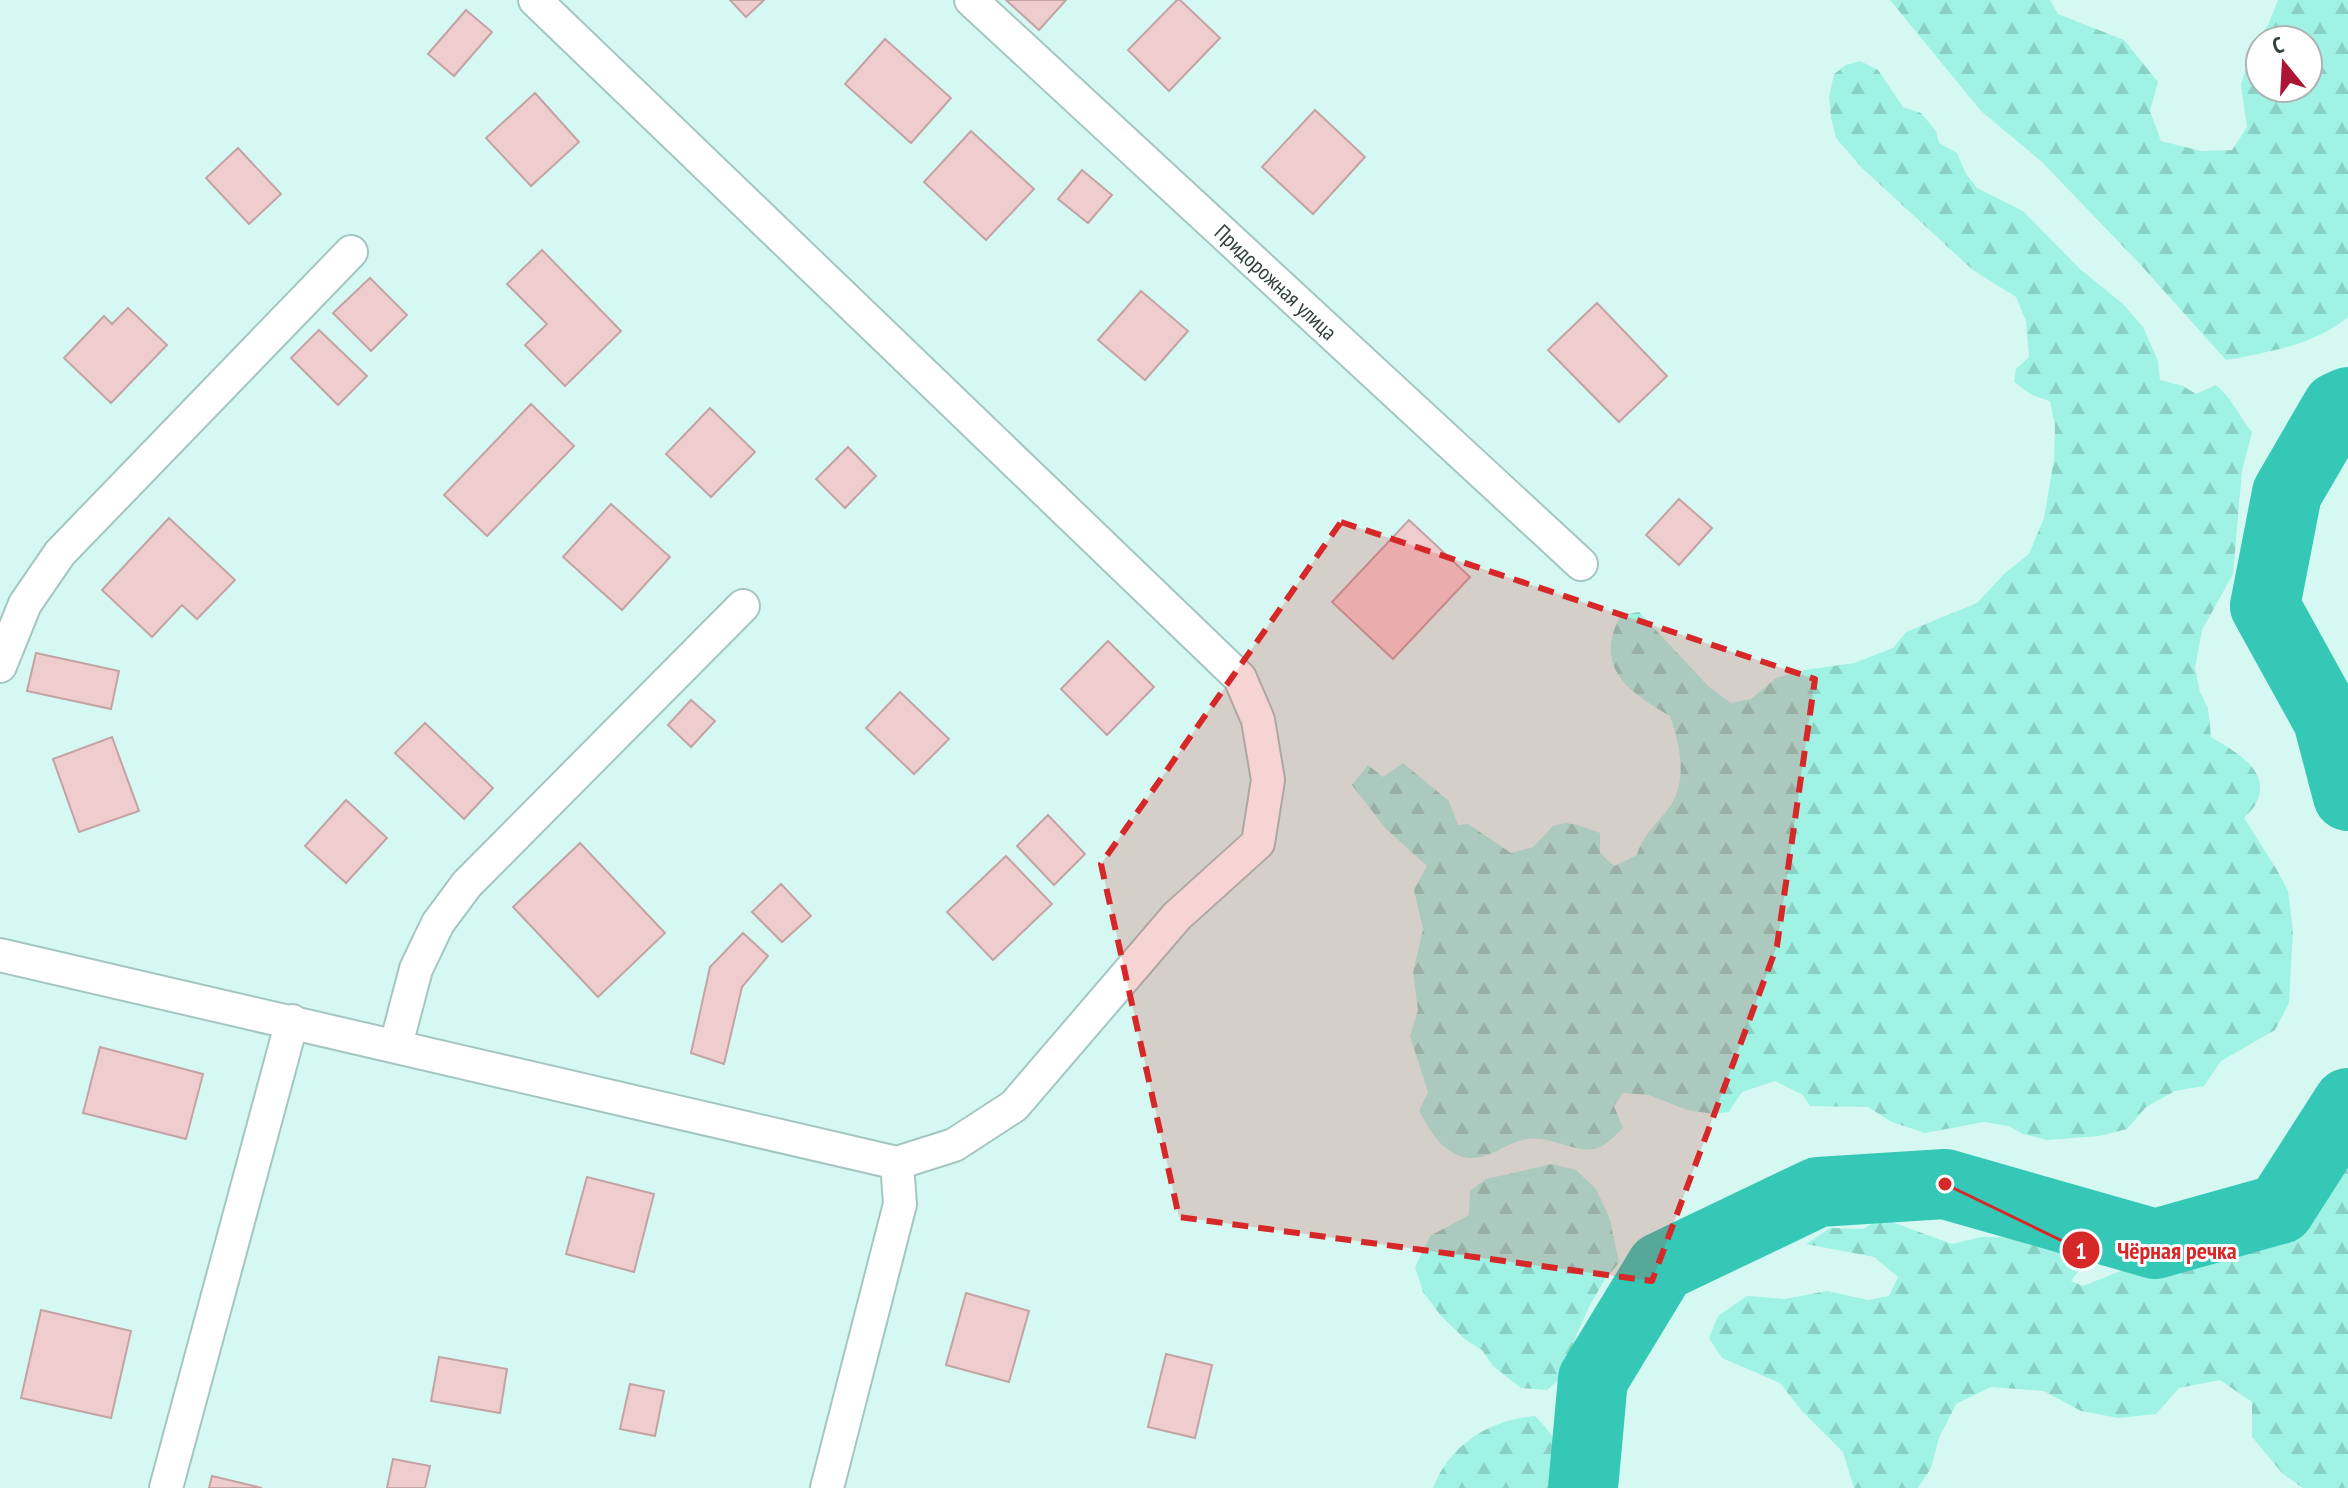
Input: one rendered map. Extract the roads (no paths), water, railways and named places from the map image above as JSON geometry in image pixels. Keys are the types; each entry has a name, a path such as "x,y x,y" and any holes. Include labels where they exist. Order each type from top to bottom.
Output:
{"street":[{"path":"0,955 897,1163 954,1145 1014,1106 1177,916 1258,843 1268,780 1258,720 1240,678 535,0"},
{"name":"Придорожная улица","path":"971,0 1581,564"},
{"path":"0,666 25,604 60,553 351,252"},
{"path":"396,1045 416,969 438,923 467,884 743,606"},
{"path":"166,1488 292,1021"},
{"path":"827,1488 900,1204 897,1163"}],"waterway":[{"path":"2348,402 2337,407 2287,493 2265,606 2328,720 2348,796"},
{"path":"1583,1488 1593,1379 1661,1267 1818,1192 1945,1184 2155,1244 2280,1209 2348,1103"}],"place":[{"name":"Чёрная речка","path":"1945,1184"}]}
